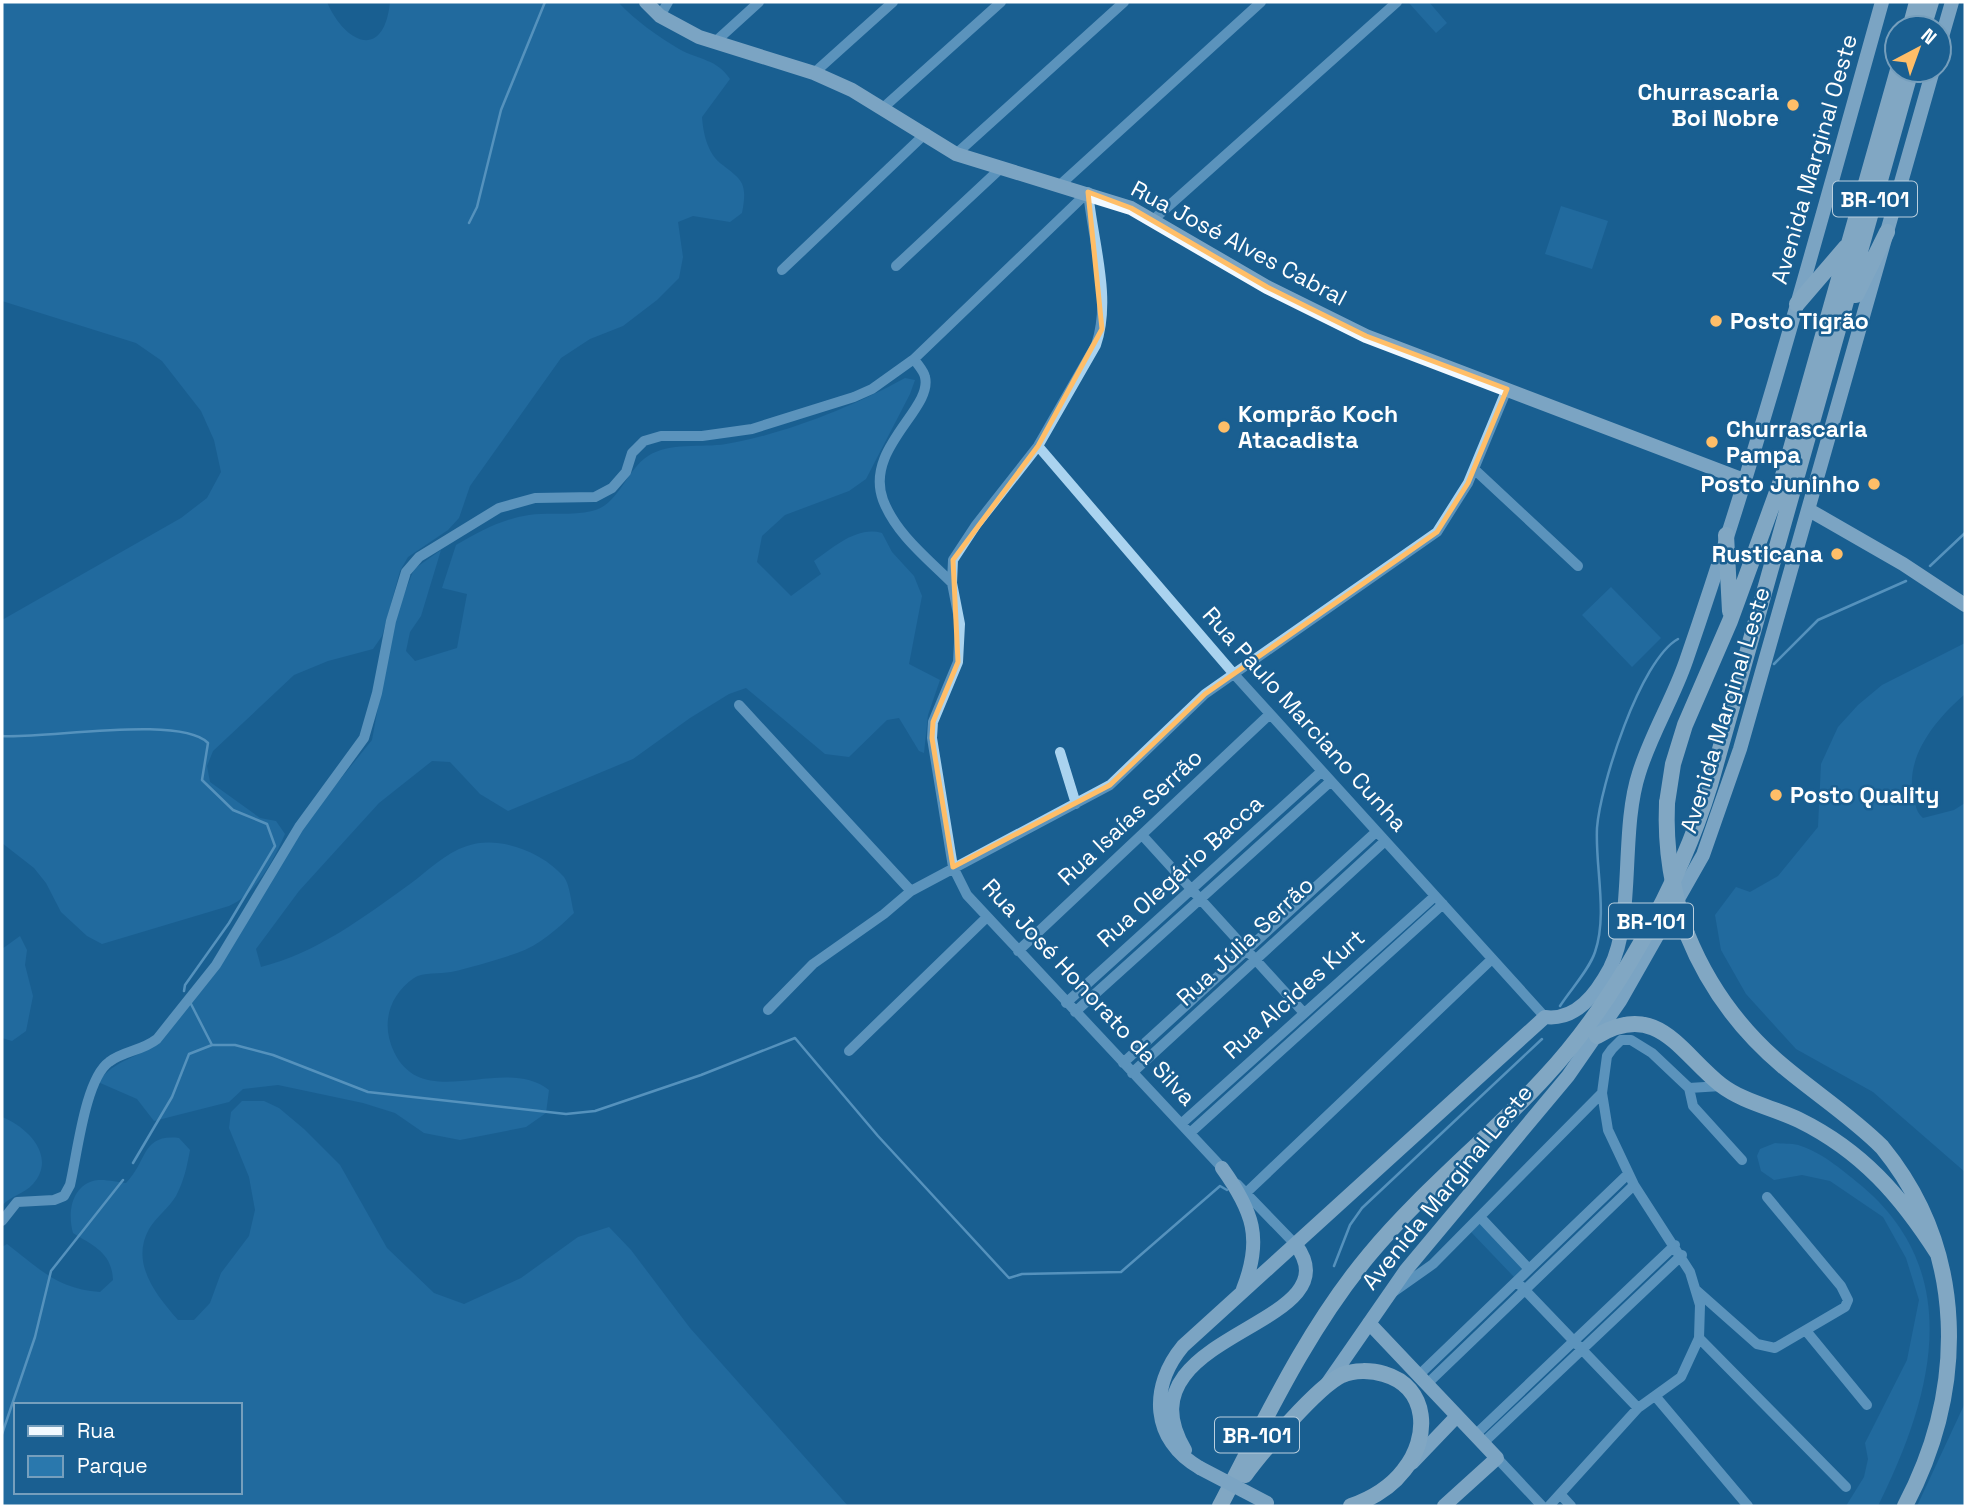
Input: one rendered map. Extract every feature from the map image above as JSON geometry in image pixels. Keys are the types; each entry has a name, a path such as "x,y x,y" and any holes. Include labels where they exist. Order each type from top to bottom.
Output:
{"highway":[{"name":"BR-101","path":"1894,84 1785,470 1730,621 1685,725 1673,764 1667,803 1670,878 1687,934 1713,987 1748,1032 1783,1066 1866,1132 1898,1165 1930,1214 1951,1274 1957,1327 1952,1389 1945,1421 1930,1458 1905,1506"},
{"name":"BR-101","path":"1222,1506 1294,1364 1340,1293 1382,1240 1423,1195 1558,1062 1620,973 1675,878 1707,796 1907,84"},
{"path":"1839,329 1887,232"},
{"path":"1797,304 1850,242"},
{"path":"1726,535 1730,621"},
{"path":"1597,1036 1626,1025 1653,1027 1670,1035 1721,1086 1817,1129 1863,1159 1890,1186 1913,1215 1951,1274"},
{"path":"1222,1506 1261,1454 1325,1386 1342,1375 1360,1371 1393,1376 1415,1395 1422,1420 1415,1451 1404,1470 1368,1500 1351,1506"}],"main road":[{"name":"Rua José Alves Cabral","path":"646,2 660,16 678,27 715,42 814,73 884,107 956,154 1088,192 1153,220 1267,287 1366,335 1744,480"},
{"name":"Avenida Marginal Oeste","path":"1545,1017 1568,1016 1580,1009 1602,979 1616,953 1637,776 1686,662 1744,480 1797,304 1882,2"},
{"name":"Avenida Marginal Leste","path":"1325,1386 1385,1298 1597,1036 1693,876 1713,832 1809,510 1929,84"},
{"path":"1809,510 1903,564 1965,605"},
{"path":"1271,1505 1198,1467 1174,1446 1160,1422 1160,1386 1183,1346 1545,1017"},
{"path":"1222,1168 1244,1196 1256,1243 1242,1293"},
{"path":"1198,1467 1175,1428 1172,1412 1180,1382 1199,1359 1301,1291 1308,1271 1307,1262 1296,1245"},
{"path":"1369,1322 1497,1458 1444,1506"},
{"path":"1393,1376 1442,1400"},
{"path":"1404,1470 1457,1416"}],"street":[{"path":"660,16 668,2"},
{"path":"715,42 759,2"},
{"path":"814,73 893,2"},
{"path":"884,107 1001,2"},
{"path":"956,154 1124,2"},
{"path":"1061,184 1261,2"},
{"path":"1153,220 1397,2"},
{"path":"782,270 926,133"},
{"path":"895,266 1001,168"},
{"path":"2,1221 17,1202 54,1200 64,1196 70,1185 90,1097 99,1073 108,1063 146,1048 157,1039 216,965 299,827 364,738 377,693 391,621 406,572 419,557 499,508 535,498 595,497 612,488 626,472 632,453 644,441 661,436 702,436 752,429 855,397 914,359 1088,192"},
{"name":"Rua José Honorato da Silva","path":"1088,192 1103,303 1102,329 1096,345 1038,446 959,549 951,569 959,612 958,662 933,722 932,738 953,867 967,895 1222,1168"},
{"path":"914,359 926,377 923,395 889,449 881,470 883,498 900,530 952,583"},
{"path":"768,1010 813,964 884,914 911,891 1076,804 1120,776 1179,716 1233,673 1437,532 1450,515 1474,469 1507,390"},
{"name":"Rua Paulo Marciano Cunha","path":"1038,446 1233,673 1545,1017"},
{"path":"1474,469 1578,566"},
{"path":"739,705 911,891"},
{"name":"Rua Isaías Serrão","path":"1017,951 1270,714"},
{"path":"1060,752 1076,804"},
{"name":"Rua Olegário Bacca","path":"1066,1003 1322,771"},
{"name":"Rua Olegário Bacca","path":"1075,1012 1331,780"},
{"name":"Rua Júlia Serrão","path":"1123,1063 1377,832"},
{"path":"1142,835 1256,960 1307,1010 1318,1017"},
{"name":"Rua Júlia Serrão","path":"1132,1073 1385,841"},
{"name":"Rua Alcides Kurt","path":"1181,1124 1307,1010 1439,900"},
{"name":"Rua Alcides Kurt","path":"1190,1133 1318,1017 1439,900"},
{"path":"849,1051 986,918"},
{"path":"1296,1245 1258,1205 1244,1196 1492,959"},
{"path":"1190,1002 1199,1012"},
{"path":"1549,1506 1638,1408 1681,1377 1699,1338 1700,1305 1682,1255 1634,1185 1608,1130 1602,1094 1607,1056 1621,1040 1631,1040 1645,1048 1689,1088 1693,1106 1742,1160"},
{"path":"1689,1088 1721,1086"},
{"path":"1385,1298 1433,1264 1602,1094"},
{"path":"1423,1380 1516,1281 1628,1174"},
{"path":"1423,1380 1525,1290 1634,1185"},
{"path":"1696,1290 1749,1338 1765,1347 1775,1348 1837,1314 1849,1300 1824,1264 1767,1197"},
{"path":"1480,1217 1529,1269"},
{"path":"1479,1439 1578,1345 1675,1245"},
{"path":"1578,1345 1682,1255"},
{"path":"1516,1281 1638,1408"},
{"path":"1807,1332 1867,1405"},
{"path":"1699,1338 1846,1487"},
{"path":"1656,1397 1748,1506"},
{"path":"1497,1458 1542,1506"},
{"path":"1560,1494 1571,1506"}],"highlighted area":[{"path":"1088,192 1131,208 1267,287 1366,336 1507,389 1468,483 1437,532 1205,694 1110,785 953,867 932,738 933,722 958,662 953,560 1038,446 1102,329"}],"green space":[{"path":"2,2 327,2 344,28 363,40 372,39 380,33 390,2 618,2 654,33 679,49 719,67 730,79 702,117 706,141 712,153 742,183 744,194 742,213 730,222 693,216 678,222 683,257 679,278 657,300 623,326 590,339 561,358 470,486 459,518 448,530 408,557 400,571 382,636 373,649 328,661 294,675 213,751 207,766 210,782 260,818 276,821 285,834 256,885 229,906 102,944 87,936 61,912 46,883 34,868 2,843 2,620 181,518 207,498 221,472 214,440 201,411 162,361 136,343 2,301"},
{"path":"1429,2 1447,23 1436,33 1409,3"},
{"path":"1561,206 1608,221 1592,269 1545,254"},
{"path":"905,378 915,380 910,394 866,479 849,491 785,515 762,536 757,562 791,596 821,574 814,561 855,535 864,532 882,533 892,552 914,576 922,596 909,664 940,680 928,715 924,753 919,751 899,718 887,720 849,757 825,754 746,688 729,694 690,718 633,759 508,811 480,794 450,762 432,761 379,803 299,891 256,949 261,967 301,953 357,921 444,858 467,846 479,843 506,844 532,853 564,877 574,913 548,936 525,950 459,970 414,978 398,993 393,1002 389,1012 388,1032 394,1052 407,1070 424,1079 444,1082 510,1078 530,1081 549,1090 546,1113 526,1127 460,1140 424,1133 395,1113 363,1103 278,1085 243,1089 229,1102 154,1121 137,1099 98,1082 119,1064 161,1041 300,829 372,740 394,620 414,569 441,550 421,616 410,632 406,651 415,661 457,648 467,594 442,588 456,545 491,527 519,517 569,514 601,507 616,495 640,462 656,452 676,447 726,444 771,434 841,409"},
{"path":"1611,587 1661,638 1632,667 1582,615"},
{"path":"1965,643 1965,694 1943,715 1924,740 1913,769 1912,784 1916,807 1923,818 1954,810 1965,803 1965,1172 1873,1092 1796,1049 1746,994 1721,950 1715,915 1736,887 1750,892 1778,876 1818,827 1821,764 1838,727 1858,705 1882,685"},
{"path":"20,936 27,950 25,965 33,996 26,1031 12,1041 2,1038 2,949"},
{"path":"242,1101 264,1101 279,1108 340,1165 387,1248 434,1293 464,1304 521,1278 578,1237 609,1227 631,1250 690,1328 848,1506 2,1506 2,1247 7,1244 60,1282 100,1292 113,1280 112,1271 100,1251 73,1233 71,1210 75,1196 85,1185 96,1180 126,1183 151,1145 158,1140 179,1138 190,1150 183,1179 173,1200 149,1229 142,1254 148,1278 162,1300 178,1320 194,1320 210,1303 221,1273 249,1236 255,1210 249,1177 229,1128 231,1112"},
{"path":"2,1117 30,1135 41,1154 42,1164 40,1174 33,1184 2,1206"},
{"path":"1775,1143 1795,1144 1818,1153 1863,1187 1896,1222 1917,1259 1927,1299 1929,1340 1924,1382 1913,1424 1878,1506 1846,1506 1864,1477 1868,1459 1865,1443 1907,1360 1919,1300 1906,1258 1883,1217 1830,1181 1802,1175 1774,1180 1761,1171 1757,1156 1760,1149"},
{"path":"1480,1223 1523,1269 1514,1277 1471,1232"},
{"path":"1965,1403 1965,1506 1917,1506"}],"waterway":[{"path":"469,223 477,207 501,110 545,2"},
{"path":"1930,566 1965,533"},
{"path":"1774,664 1818,620 1906,581"},
{"path":"1560,1006 1589,966 1599,937 1601,906 1597,828 1614,755 1636,697 1650,671 1664,651 1678,639"},
{"path":"2,736 142,729 193,735 208,743 202,780 233,810 267,824 275,846 229,923 185,985 184,991"},
{"path":"190,1002 212,1045"},
{"path":"133,1163 172,1097 189,1054 212,1045 235,1045 273,1055 368,1092 566,1114 595,1111 701,1075 795,1038 878,1136 1009,1278 1022,1274 1121,1272 1220,1186 1227,1190"},
{"path":"1334,1266 1350,1225 1362,1208 1542,1039"},
{"path":"2,1434 35,1337 51,1271 123,1180"}],"place":[{"name":"Churrascaria Boi Nobre","path":"1793,105"},
{"name":"Posto Tigrão","path":"1716,321"},
{"name":"Komprão Koch Atacadista","path":"1224,427"},
{"name":"Churrascaria Pampa","path":"1712,442"},
{"name":"Posto Juninho","path":"1874,484"},
{"name":"Rusticana","path":"1837,554"},
{"name":"Posto Quality","path":"1776,795"}]}
